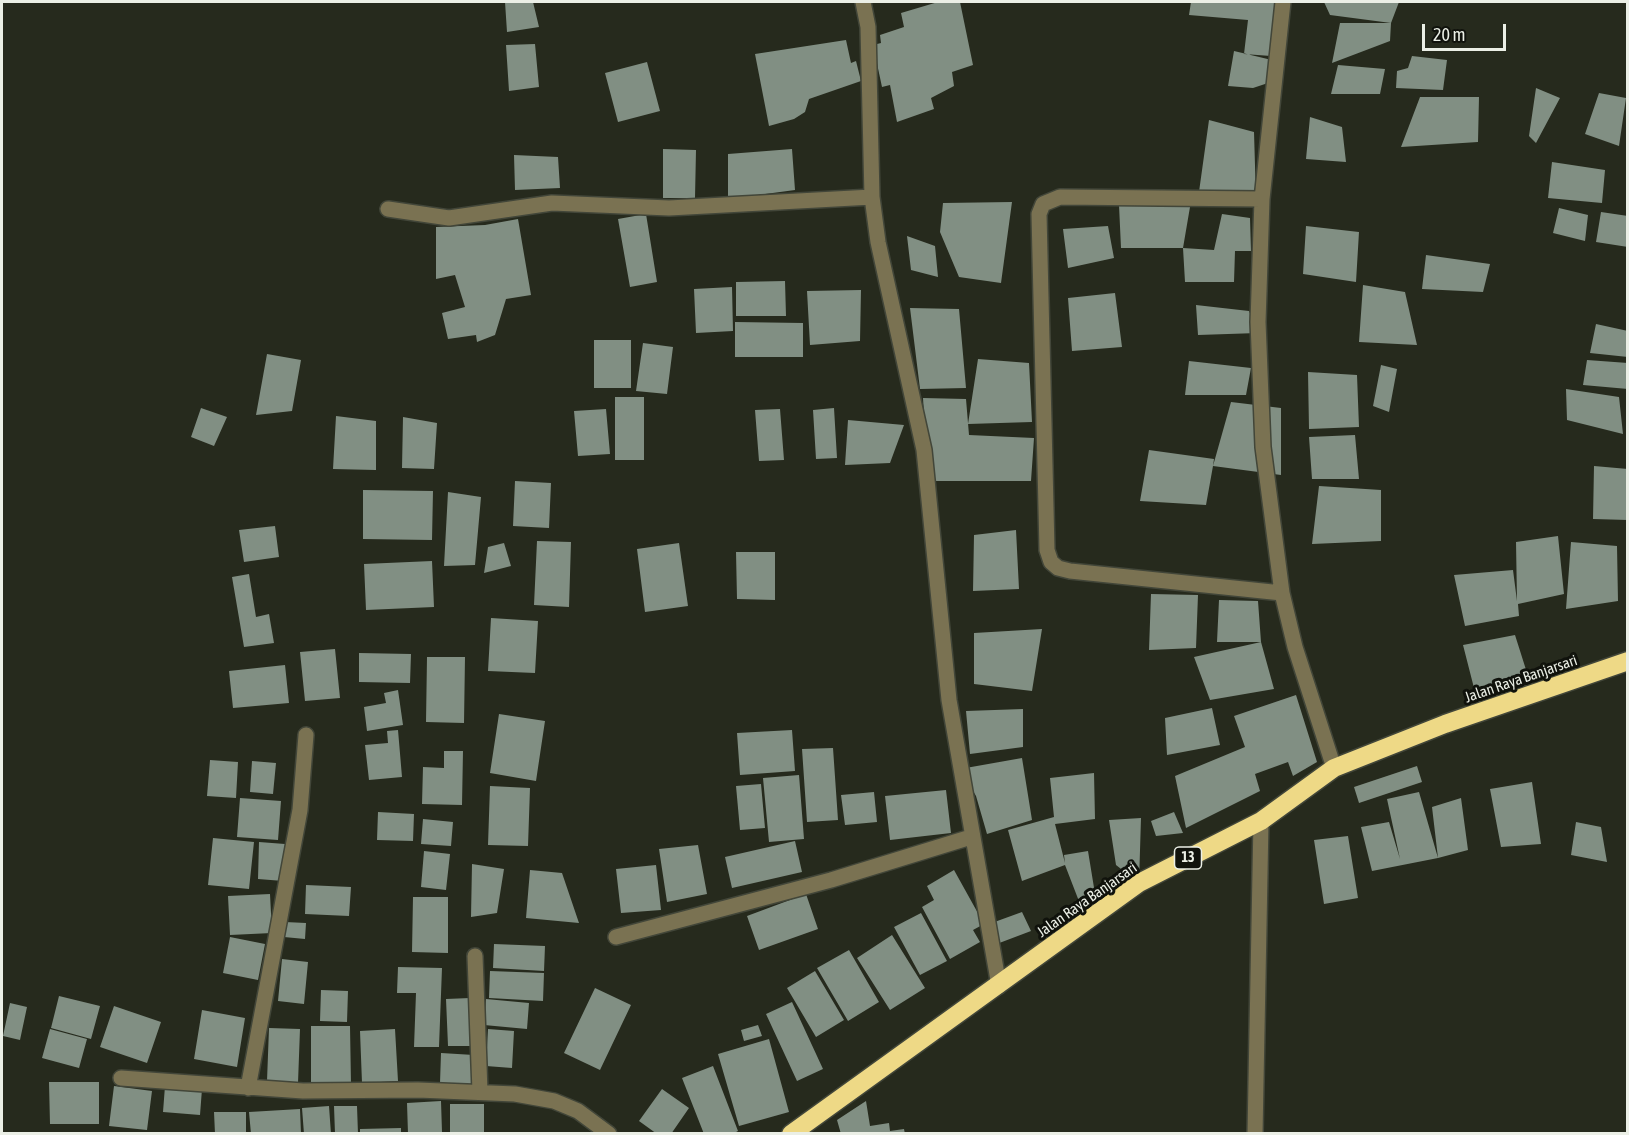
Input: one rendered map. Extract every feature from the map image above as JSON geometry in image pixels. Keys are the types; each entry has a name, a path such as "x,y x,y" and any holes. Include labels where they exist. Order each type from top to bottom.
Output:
{"highway":[{"name":"Jalan Raya Banjarsari","path":"791,1134 1139,883 1262,821 1334,768 1445,724 1628,661"}],"street":[{"path":"863,2 868,27 872,197 878,242 924,450 947,690 999,986"},
{"path":"1283,2 1262,199 1258,322 1263,447 1282,593 1295,647 1334,768"},
{"path":"388,209 449,218 552,204 669,208 872,197"},
{"path":"1262,199 1060,197 1044,204 1039,214 1047,550 1051,562 1058,568 1070,572 1282,593"},
{"path":"248,1088 300,810 306,735"},
{"path":"1255,1134 1262,821"},
{"path":"616,937 831,880 971,837"},
{"path":"475,956 480,1092"},
{"path":"121,1078 303,1091 480,1092 554,1101 578,1111 609,1134"}],"building":[{"path":"505,2 533,2 539,27 507,32"},
{"path":"938,2 960,2 973,65 952,72 954,86 931,98 934,109 897,122 890,85 882,87 873,45 881,43 880,35 904,27 901,13"},
{"path":"1191,2 1279,2 1271,56 1244,54 1248,20 1189,15"},
{"path":"1324,2 1399,2 1391,23 1330,15"},
{"path":"1340,23 1391,23 1390,41 1332,63"},
{"path":"846,40 851,63 856,61 861,81 809,99 805,112 794,119 769,126 755,54"},
{"path":"535,44 539,87 509,91 506,45"},
{"path":"1234,51 1276,61 1274,81 1253,88 1228,86"},
{"path":"1412,56 1447,60 1443,90 1396,88 1397,71 1408,68"},
{"path":"647,62 660,111 618,122 605,73"},
{"path":"1338,65 1385,69 1380,94 1331,94"},
{"path":"1536,88 1560,98 1536,143 1529,136"},
{"path":"1599,93 1626,98 1619,146 1585,134"},
{"path":"1420,97 1479,97 1478,142 1401,147"},
{"path":"1310,117 1342,127 1346,162 1306,159"},
{"path":"1209,120 1254,132 1256,199 1198,199"},
{"path":"663,149 696,150 695,198 663,198"},
{"path":"792,149 795,190 728,199 728,154"},
{"path":"514,155 558,157 560,188 515,190"},
{"path":"1552,162 1605,170 1602,203 1548,198"},
{"path":"1012,202 1001,283 959,277 940,232 943,203"},
{"path":"1119,205 1190,207 1183,248 1121,248"},
{"path":"1559,208 1588,215 1585,241 1553,233"},
{"path":"1601,212 1628,216 1628,247 1596,242"},
{"path":"646,214 657,282 630,287 618,219"},
{"path":"1222,214 1250,218 1251,251 1235,251 1234,282 1185,282 1183,248 1214,250"},
{"path":"518,219 531,295 506,299 495,335 477,342 476,335 448,339 442,313 465,307 455,275 436,279 436,227 485,225"},
{"path":"1108,226 1114,258 1068,268 1063,229"},
{"path":"1306,226 1359,232 1356,282 1303,274"},
{"path":"907,236 935,246 938,277 911,270"},
{"path":"1426,255 1490,264 1483,292 1422,289"},
{"path":"785,281 786,316 736,316 736,282"},
{"path":"1363,285 1405,292 1417,345 1359,342"},
{"path":"732,287 733,331 696,333 694,289"},
{"path":"861,290 860,341 810,345 807,291"},
{"path":"1115,293 1122,347 1072,351 1068,298"},
{"path":"1196,305 1249,311 1258,333 1198,335"},
{"path":"910,308 959,309 966,388 920,389"},
{"path":"735,322 803,323 803,357 735,357"},
{"path":"1596,324 1628,331 1628,357 1590,353"},
{"path":"594,340 631,340 631,388 594,388"},
{"path":"643,343 673,347 667,394 636,391"},
{"path":"267,354 301,360 292,411 256,415"},
{"path":"978,359 1029,363 1032,422 968,424"},
{"path":"1587,360 1628,363 1628,389 1583,385"},
{"path":"1189,361 1251,368 1246,395 1185,395"},
{"path":"1381,365 1397,369 1389,412 1373,406"},
{"path":"1308,372 1357,375 1359,427 1309,429"},
{"path":"1566,389 1619,397 1623,434 1567,420"},
{"path":"615,397 644,397 644,460 615,460"},
{"path":"923,398 966,399 969,435 1034,438 1031,481 928,481"},
{"path":"1231,402 1281,408 1281,475 1213,466"},
{"path":"201,408 227,417 214,446 191,437"},
{"path":"834,408 837,458 816,459 813,410"},
{"path":"606,409 610,454 578,456 574,411"},
{"path":"780,409 784,460 759,461 755,410"},
{"path":"336,416 376,421 376,470 333,469"},
{"path":"403,417 437,423 434,469 402,468"},
{"path":"848,420 904,425 890,463 845,465"},
{"path":"1355,435 1359,479 1312,479 1309,437"},
{"path":"1149,450 1214,459 1206,505 1140,501"},
{"path":"1594,466 1628,469 1628,520 1593,519"},
{"path":"515,481 551,483 549,528 513,526"},
{"path":"1319,486 1381,490 1381,541 1312,544"},
{"path":"363,490 433,491 432,540 363,539"},
{"path":"448,492 481,497 475,565 444,566"},
{"path":"275,526 279,557 244,562 239,530"},
{"path":"1016,530 1019,589 973,591 974,535"},
{"path":"1558,536 1564,594 1518,604 1519,616 1465,626 1454,575 1513,570 1517,601 1516,542"},
{"path":"537,541 571,542 569,607 534,605"},
{"path":"1571,542 1617,546 1618,601 1566,609"},
{"path":"504,543 511,566 484,573 488,547"},
{"path":"679,543 688,606 645,612 637,549"},
{"path":"736,552 775,552 775,600 737,599"},
{"path":"432,561 434,607 366,610 364,564"},
{"path":"249,574 256,617 269,614 274,643 244,647 232,577"},
{"path":"1151,594 1198,595 1196,648 1149,650"},
{"path":"1219,600 1258,601 1261,642 1217,642"},
{"path":"491,618 538,621 535,673 488,671"},
{"path":"1042,629 1032,691 974,684 974,633"},
{"path":"1515,635 1528,676 1474,688 1463,645"},
{"path":"1261,642 1274,689 1210,700 1194,657"},
{"path":"335,649 340,698 305,701 300,652"},
{"path":"359,653 411,654 410,683 359,682"},
{"path":"427,657 465,657 464,723 426,722"},
{"path":"285,665 289,703 233,708 229,671"},
{"path":"398,690 403,725 367,731 364,707 386,703 384,693"},
{"path":"1296,695 1317,762 1293,776 1288,762 1255,774 1260,791 1186,828 1175,776 1245,747 1234,716"},
{"path":"1212,708 1220,745 1167,755 1165,718"},
{"path":"1023,709 1023,747 970,754 966,711"},
{"path":"499,714 545,721 536,781 490,773"},
{"path":"398,730 402,777 369,780 365,745 388,743 387,731"},
{"path":"792,730 795,771 740,775 737,733"},
{"path":"833,748 838,820 807,822 802,749"},
{"path":"444,751 463,751 462,805 422,804 423,767 444,768"},
{"path":"1022,758 1032,820 987,834 976,796 960,769"},
{"path":"210,760 238,762 236,798 207,796"},
{"path":"252,761 276,763 273,794 250,792"},
{"path":"1417,766 1422,782 1359,803 1354,787"},
{"path":"1094,773 1095,819 1055,824 1065,863 1064,855 1088,851 1097,906 1087,922 1065,865 1022,881 1008,830 1054,817 1050,778"},
{"path":"799,775 804,839 769,842 763,778"},
{"path":"1532,782 1541,844 1501,847 1490,789"},
{"path":"761,784 765,828 740,830 736,786"},
{"path":"490,786 530,788 528,846 488,845"},
{"path":"946,790 951,833 890,840 885,796"},
{"path":"874,792 877,822 845,825 841,795"},
{"path":"1419,792 1438,858 1372,871 1361,827 1389,822 1400,859 1387,799"},
{"path":"240,798 281,801 278,840 237,837"},
{"path":"1461,798 1468,850 1438,858 1432,807"},
{"path":"378,812 414,814 413,841 377,840"},
{"path":"1174,812 1183,833 1156,836 1151,821"},
{"path":"1141,818 1139,883 1116,865 1109,820"},
{"path":"423,819 453,822 451,846 421,844"},
{"path":"1576,822 1601,827 1607,862 1571,855"},
{"path":"1348,836 1358,898 1324,904 1314,840"},
{"path":"213,838 254,842 249,889 208,885"},
{"path":"795,841 802,872 732,888 725,857"},
{"path":"259,842 285,844 283,881 258,879"},
{"path":"698,845 707,894 667,902 659,849"},
{"path":"424,851 450,854 446,890 421,887"},
{"path":"472,864 504,869 497,913 471,917"},
{"path":"656,865 661,910 621,913 616,869"},
{"path":"530,870 562,873 579,923 526,918"},
{"path":"954,870 984,924 973,930 980,942 950,959 922,907 934,900 927,886"},
{"path":"306,885 351,887 349,916 305,914"},
{"path":"270,894 272,933 230,935 228,896"},
{"path":"806,894 818,929 759,950 747,916"},
{"path":"413,897 448,897 448,953 412,952"},
{"path":"1022,912 1031,931 994,945 989,924"},
{"path":"921,913 947,961 920,975 894,927"},
{"path":"285,922 306,923 305,939 284,937"},
{"path":"892,935 925,988 890,1010 857,958"},
{"path":"230,937 265,944 258,980 223,973"},
{"path":"494,944 545,946 544,971 493,968"},
{"path":"849,950 879,1002 848,1021 817,968"},
{"path":"282,959 308,962 304,1004 278,1001"},
{"path":"398,967 442,968 439,1047 414,1047 416,993 397,993"},
{"path":"490,971 544,973 543,1001 489,998"},
{"path":"815,971 844,1020 816,1037 787,988"},
{"path":"595,988 631,1005 600,1070 564,1053"},
{"path":"321,990 348,991 347,1022 320,1021"},
{"path":"59,996 100,1006 91,1039 51,1028"},
{"path":"470,998 472,1046 448,1046 446,999"},
{"path":"486,999 529,1003 527,1029 484,1025"},
{"path":"792,1002 823,1069 797,1081 766,1014"},
{"path":"10,1003 27,1007 20,1040 3,1036"},
{"path":"114,1006 161,1022 147,1063 100,1047"},
{"path":"202,1010 245,1018 237,1067 194,1059"},
{"path":"758,1025 762,1036 744,1041 741,1030"},
{"path":"311,1026 350,1026 351,1085 311,1086"},
{"path":"269,1028 300,1029 298,1083 267,1081"},
{"path":"50,1029 87,1039 79,1068 42,1058"},
{"path":"395,1029 398,1081 362,1083 360,1031"},
{"path":"488,1029 514,1031 512,1068 486,1066"},
{"path":"769,1039 789,1112 739,1126 718,1054"},
{"path":"441,1053 474,1055 473,1085 440,1083"},
{"path":"713,1066 738,1131 732,1134 704,1134 682,1078"},
{"path":"49,1082 99,1082 99,1124 50,1124"},
{"path":"114,1086 152,1091 147,1130 109,1126"},
{"path":"165,1086 202,1089 200,1115 163,1112"},
{"path":"662,1089 689,1108 671,1134 657,1134 639,1121"},
{"path":"441,1101 442,1132 408,1134 407,1103"},
{"path":"866,1101 870,1126 889,1123 890,1131 904,1129 905,1134 841,1134 837,1120"},
{"path":"450,1104 484,1104 484,1134 450,1134"},
{"path":"329,1106 331,1134 304,1134 302,1108"},
{"path":"334,1106 357,1106 358,1134 335,1134"},
{"path":"300,1109 301,1134 251,1134 249,1112"},
{"path":"214,1112 246,1112 246,1134 215,1134"},
{"path":"401,1128 401,1134 360,1134 360,1129"}]}
